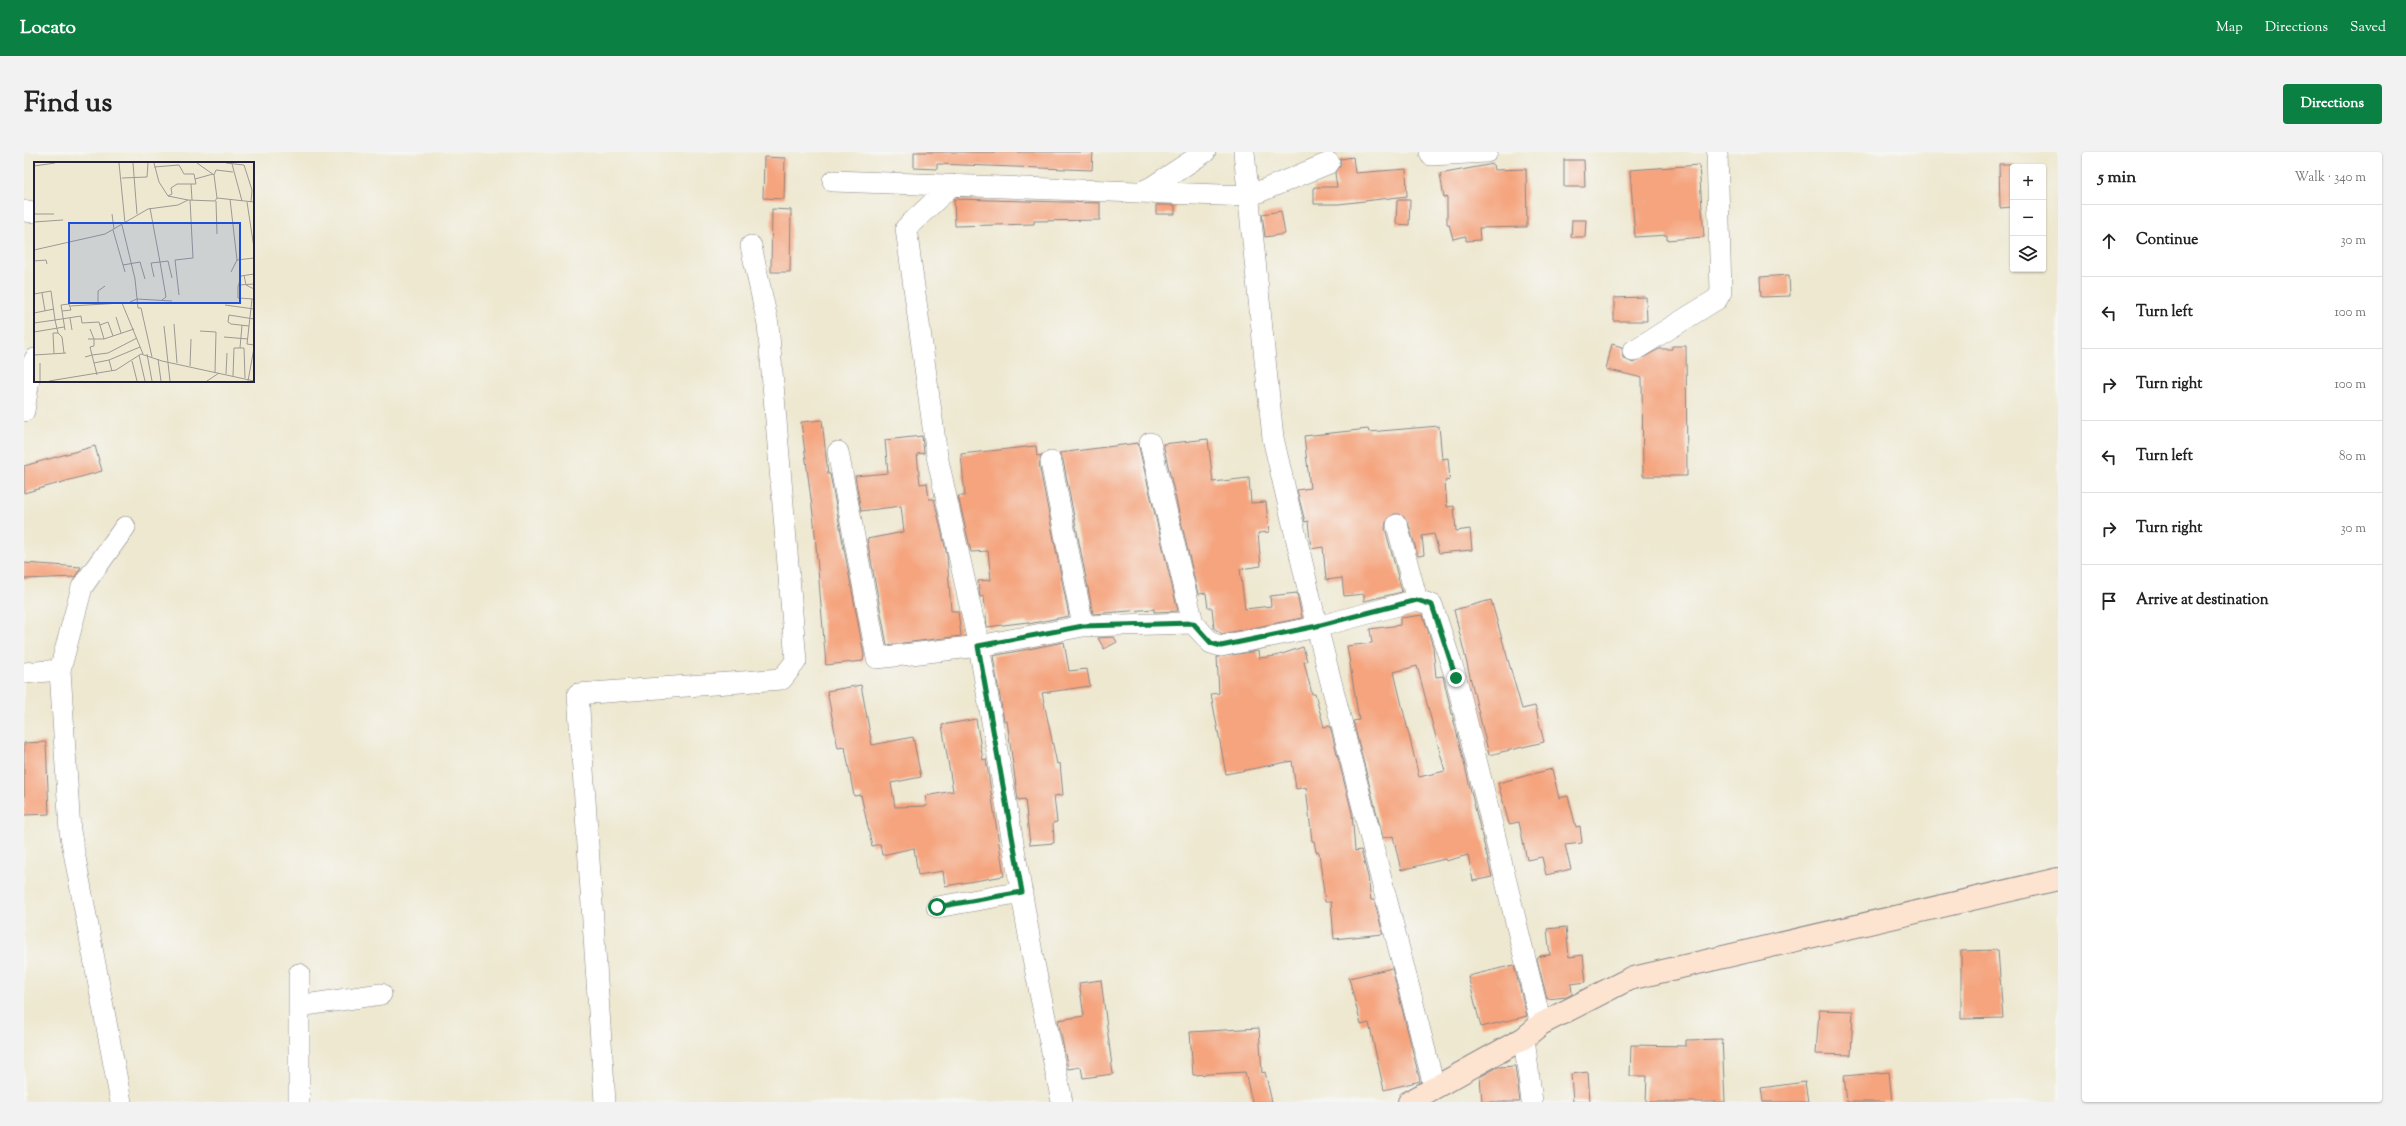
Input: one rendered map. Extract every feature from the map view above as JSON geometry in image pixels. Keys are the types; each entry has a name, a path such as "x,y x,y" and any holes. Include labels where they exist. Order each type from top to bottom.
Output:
{"street":[{"path":"1141,192 1205,152"},
{"path":"1244,152 1273,438 1317,626 1434,1086"},
{"path":"1430,152 1431,155 1487,152"},
{"path":"1632,351 1717,299 1721,292 1722,283 1717,152"},
{"path":"833,181 1249,196 1329,163"},
{"path":"952,185 906,228 937,456 978,646 1032,953 1062,1102"},
{"path":"24,211 34,212"},
{"path":"604,1102 578,694 782,679 796,661 768,324 751,246"},
{"path":"24,411 30,364"},
{"path":"1150,443 1193,623 1211,643 1221,646 1317,626 1417,600 1432,605 1456,678 1541,1024"},
{"path":"838,452 877,658 978,646 1083,626 1193,623"},
{"path":"1051,462 1083,626"},
{"path":"1397,525 1417,600"},
{"path":"121,1102 70,831 60,670 82,587 125,527"},
{"path":"24,673 60,670"},
{"path":"1409,1102 1434,1086 1524,1038 1541,1024 1629,979 2058,879"},
{"path":"937,907 1022,892"},
{"path":"299,974 299,1102"},
{"path":"299,1006 381,994"},
{"path":"1524,1038 1532,1102"}],"building":[{"path":"914,152 1093,152 1092,170 937,164 937,169 914,168"},
{"path":"764,157 785,158 784,199 763,198"},
{"path":"1353,157 1355,173 1406,169 1407,196 1339,204 1314,204 1314,187 1337,187 1335,173 1341,165 1340,159"},
{"path":"1564,160 1584,160 1585,187 1564,187"},
{"path":"1493,164 1494,170 1526,169 1527,227 1479,228 1480,240 1466,241 1466,236 1453,239 1449,224 1447,224 1447,197 1444,198 1440,174"},
{"path":"1999,164 2010,164 2010,207 2000,208"},
{"path":"1699,165 1704,237 1667,240 1667,235 1635,237 1630,170"},
{"path":"954,199 1100,203 1100,220 1034,221 1034,224 955,226"},
{"path":"1397,200 1410,200 1409,225 1396,224"},
{"path":"1156,205 1175,205 1175,214 1156,214"},
{"path":"772,209 791,210 790,272 771,272"},
{"path":"1281,211 1285,234 1265,237 1262,214"},
{"path":"1572,220 1586,220 1585,237 1571,237"},
{"path":"1789,275 1790,296 1761,297 1760,277"},
{"path":"1646,297 1647,321 1614,321 1614,298"},
{"path":"1612,344 1622,347 1623,358 1633,363 1659,349 1672,349 1672,346 1686,346 1687,476 1643,476 1642,378 1606,369"},
{"path":"822,420 828,474 830,474 864,655 863,661 826,665 814,522 801,422"},
{"path":"1439,426 1442,459 1448,458 1450,480 1445,481 1447,507 1454,506 1456,531 1470,529 1472,550 1439,553 1434,534 1422,536 1424,555 1418,556 1408,522 1400,514 1394,514 1386,522 1385,528 1402,592 1364,601 1364,594 1344,596 1342,578 1326,580 1323,547 1311,549 1308,521 1305,522 1297,490 1310,488 1304,436 1368,429 1369,432"},
{"path":"922,436 924,453 917,454 920,484 927,483 929,499 934,499 947,555 951,611 958,611 961,636 887,645 867,539 904,532 901,506 861,511 855,476 888,473 885,440"},
{"path":"1208,439 1213,482 1249,478 1251,503 1266,502 1269,532 1258,533 1261,566 1240,569 1245,609 1271,606 1270,596 1297,593 1302,618 1222,634 1214,628 1212,608 1208,608 1206,593 1198,594 1163,444"},
{"path":"1138,443 1178,611 1154,612 1154,609 1093,614 1063,460 1059,453"},
{"path":"95,446 102,471 24,493 24,466"},
{"path":"1036,446 1037,456 1042,455 1039,464 1069,616 1028,624 1028,622 987,627 984,596 980,597 978,581 991,580 988,551 971,552 958,496 965,496 961,454"},
{"path":"24,563 81,567 75,577 24,579"},
{"path":"1491,600 1522,709 1535,706 1544,742 1489,755 1454,610"},
{"path":"1423,615 1433,647 1436,677 1443,676 1492,877 1473,881 1468,855 1401,870 1393,836 1383,838 1353,721 1359,720 1347,646 1372,643 1370,629 1400,625 1400,618","holes":["1417,666 1445,771 1419,777 1394,672"]},
{"path":"1114,637 1117,642 1104,649 1098,638"},
{"path":"1064,642 1069,671 1087,669 1090,686 1042,693 1057,764 1060,763 1063,795 1054,796 1057,822 1053,823 1054,843 1030,845 1025,799 1018,800 1007,721 1004,721 993,656"},
{"path":"1303,647 1307,661 1304,662 1312,694 1315,694 1324,727 1330,726 1352,813 1355,851 1361,850 1368,877 1371,900 1374,900 1383,934 1334,939 1331,902 1325,902 1319,852 1316,852 1314,841 1312,841 1306,787 1296,789 1292,761 1226,774 1211,694 1219,693 1217,657 1258,651 1259,658 1276,656"},
{"path":"861,685 872,745 913,737 921,777 891,783 895,807 927,806 925,796 953,791 942,725 976,719 983,760 986,759 1004,876 945,886 943,871 918,875 914,848 882,855 880,844 872,846 861,795 854,796 845,747 838,748 827,691"},
{"path":"46,742 49,814 24,815 24,743"},
{"path":"1552,769 1559,798 1568,796 1576,827 1580,826 1582,843 1565,845 1571,869 1546,875 1542,857 1527,860 1519,822 1509,824 1498,783"},
{"path":"1566,927 1569,957 1583,955 1586,982 1571,984 1572,994 1567,997 1547,999 1537,959 1540,956 1550,955 1547,929"},
{"path":"1998,950 2003,1018 1961,1019 1961,951"},
{"path":"1514,965 1527,1016 1481,1027 1468,976"},
{"path":"1392,968 1420,1081 1384,1090 1369,1023 1361,1025 1349,978"},
{"path":"1101,980 1113,1074 1083,1078 1081,1067 1068,1069 1058,1020 1084,1016 1079,983"},
{"path":"1819,1010 1853,1011 1851,1055 1816,1054"},
{"path":"1259,1028 1262,1073 1265,1072 1272,1102 1252,1102 1245,1072 1193,1075 1190,1032"},
{"path":"1722,1039 1725,1102 1646,1102 1647,1076 1630,1076 1631,1045 1686,1046 1686,1040"},
{"path":"1515,1066 1520,1102 1482,1102 1480,1077 1498,1067"},
{"path":"1588,1072 1590,1102 1573,1102 1571,1074"},
{"path":"1889,1072 1892,1102 1847,1102 1844,1076"},
{"path":"1805,1082 1808,1102 1763,1102 1761,1088"}],"route":[{"path":"937,907 1022,892 996,739 978,646 1083,626 1193,623 1211,643 1221,646 1317,626 1417,600 1432,605 1456,678"}]}
